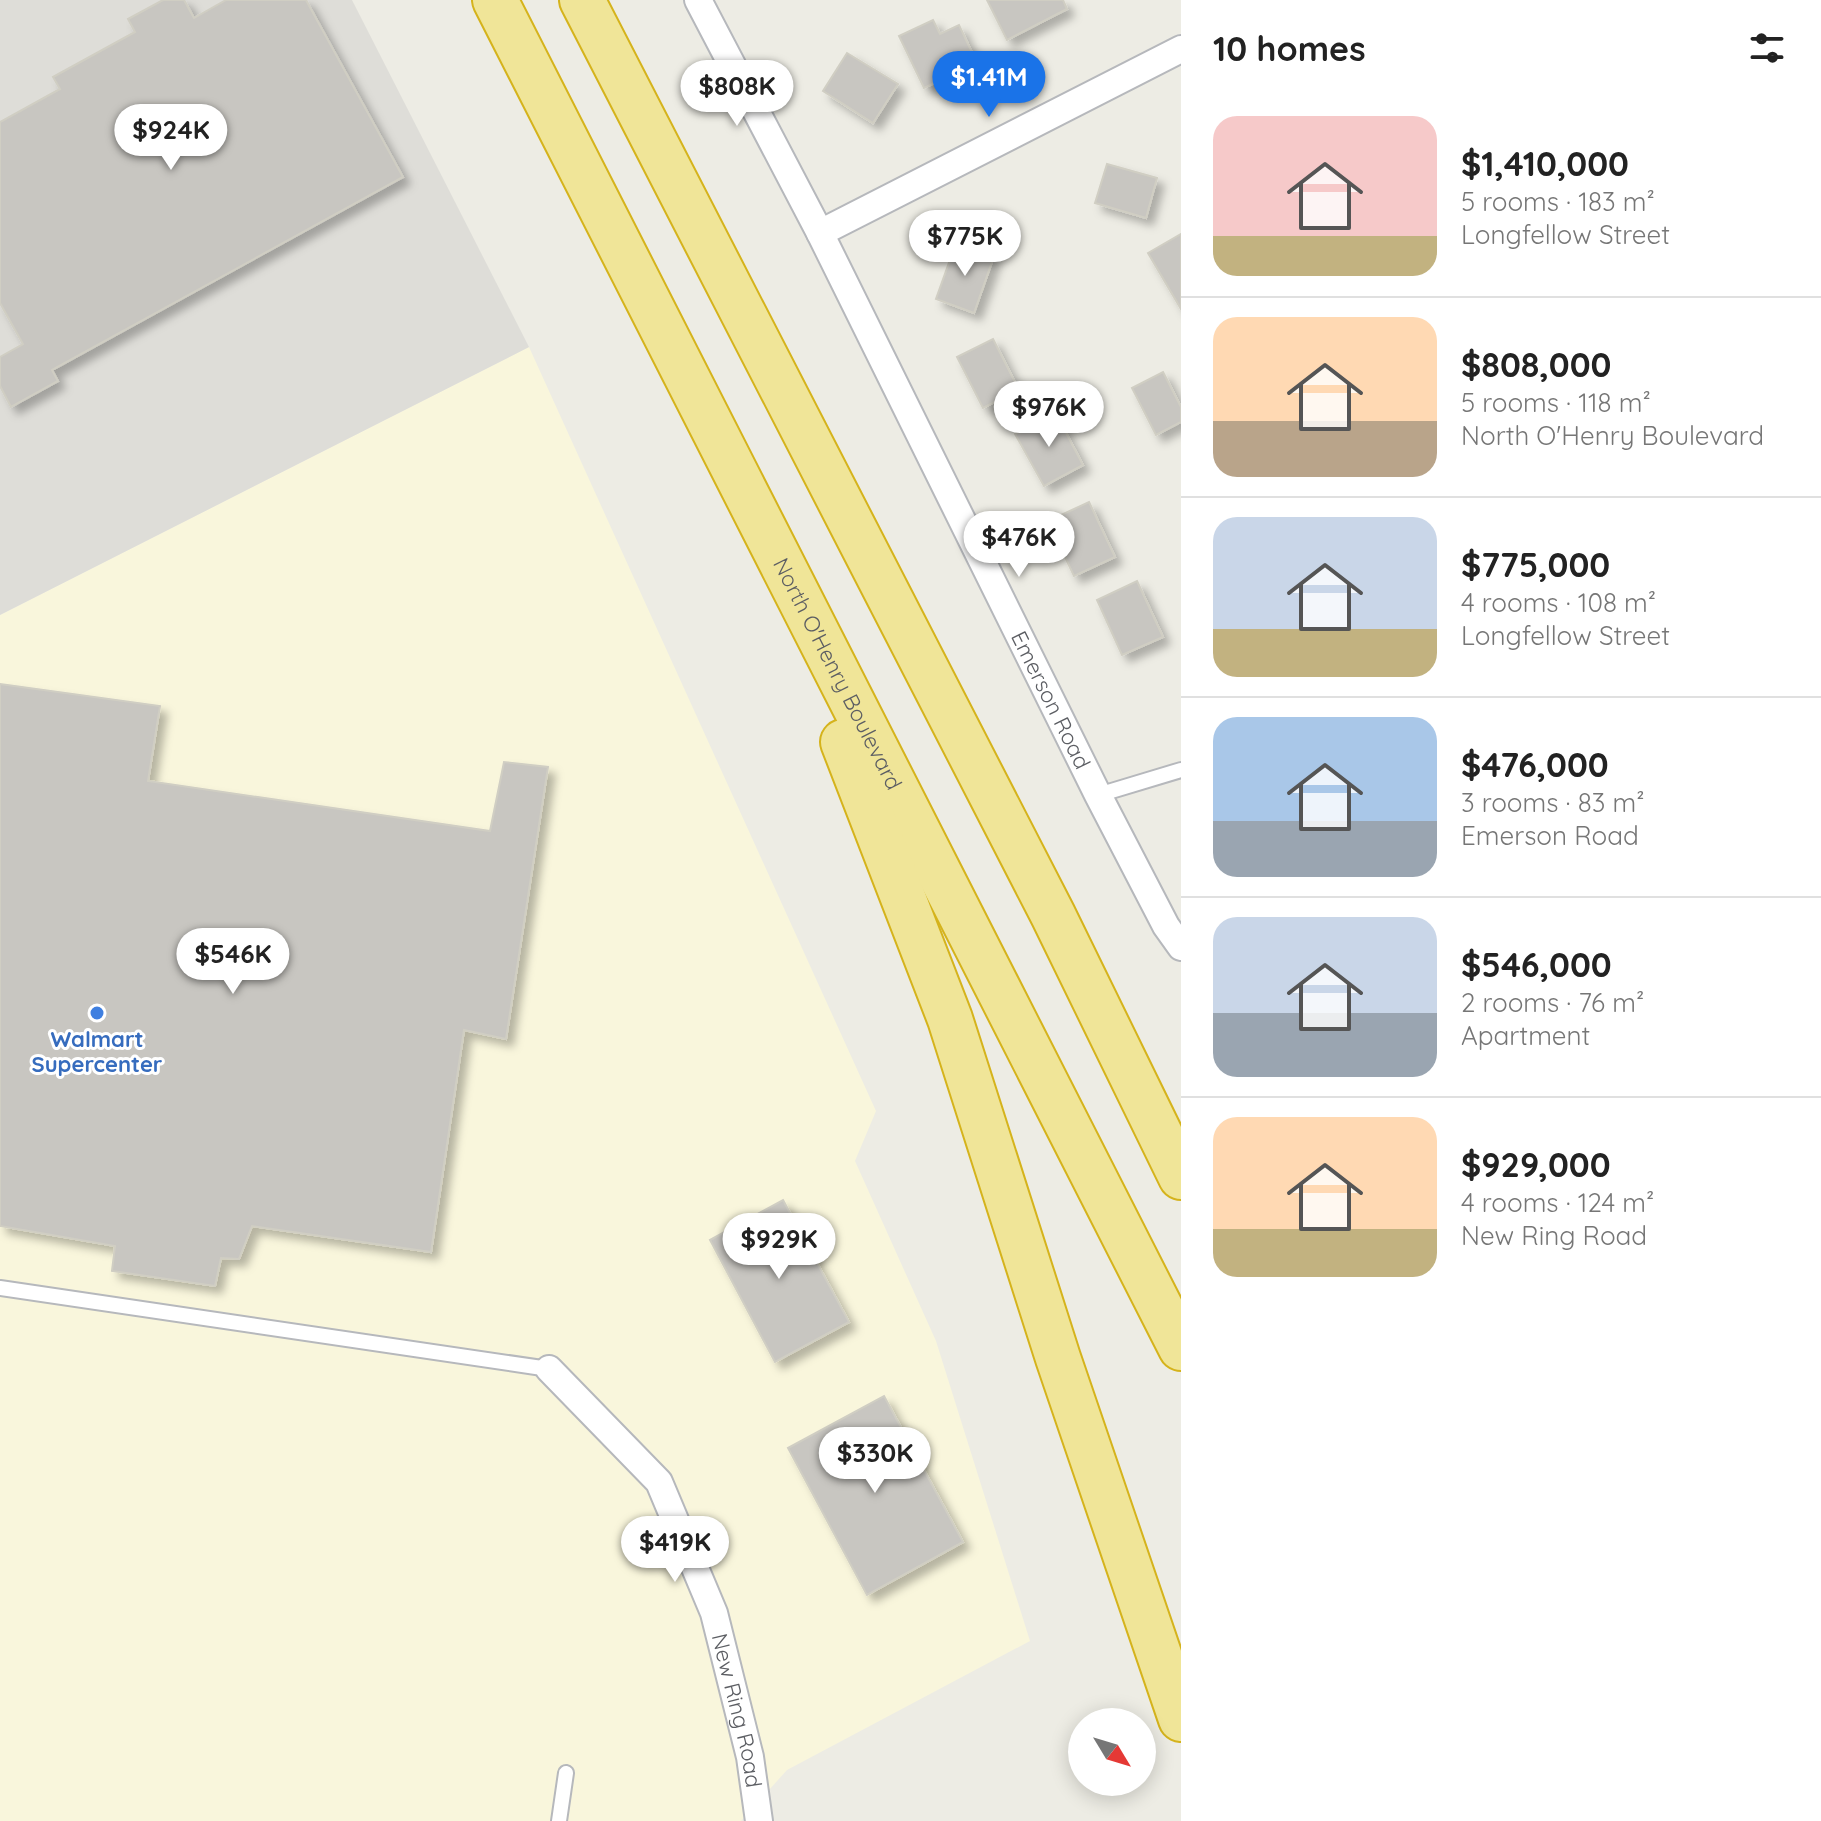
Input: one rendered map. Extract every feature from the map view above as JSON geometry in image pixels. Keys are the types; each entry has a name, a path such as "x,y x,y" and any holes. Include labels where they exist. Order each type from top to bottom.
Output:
{"highway":[{"name":"North O'Henry Boulevard","path":"495,0 1181,1348"},
{"path":"582,0 1053,915 1181,1177"},
{"path":"736,476 854,768 950,1019 1058,1358 1181,1719"},
{"path":"1053,915 1181,1110"}],"street":[{"path":"698,0 820,233 1181,49"},
{"name":"Emerson Road","path":"820,233 1098,795 1166,926 1181,947"},
{"name":"New Ring Road","path":"549,1369 659,1482 714,1613 750,1757 759,1821"}],"lane":[{"path":"1098,795 1181,770"},
{"path":"0,1288 549,1369"},
{"path":"559,1821 566,1773"}],"shaded area":[{"path":"0,0 352,0 529,347 0,615"},
{"path":"529,347 876,1111 855,1161 936,1341 1030,1641 787,1770 741,1821 0,1821 0,615"}],"building":[{"path":"163,0 184,0 194,18 226,0 306,0 403,177 52,370 58,381 11,407 0,386 0,357 23,344 0,303 0,122 60,89 53,77 135,32 128,19"},
{"path":"987,0 1063,0 1067,9 1007,40"},
{"path":"933,20 940,34 959,25 977,63 924,88 899,36"},
{"path":"847,53 898,84 873,123 823,91"},
{"path":"1107,164 1157,178 1146,218 1095,203"},
{"path":"1181,234 1181,309 1148,253"},
{"path":"956,243 994,256 974,313 936,299"},
{"path":"993,339 1019,390 983,408 957,357"},
{"path":"1163,372 1181,407 1181,422 1156,435 1132,388"},
{"path":"1055,412 1083,465 1044,486 1015,434"},
{"path":"1089,502 1115,557 1074,576 1048,521"},
{"path":"1137,581 1163,637 1122,655 1097,600"},
{"path":"0,684 160,706 148,781 490,831 504,762 548,767 506,1039 464,1030 431,1252 252,1226 239,1259 221,1258 215,1286 112,1271 115,1246 0,1226"},
{"path":"783,1200 849,1322 775,1362 710,1240"},
{"path":"884,1396 963,1542 867,1595 788,1448"}],"place":[{"name":"Walmart Supercenter","path":"97,1013"}]}
